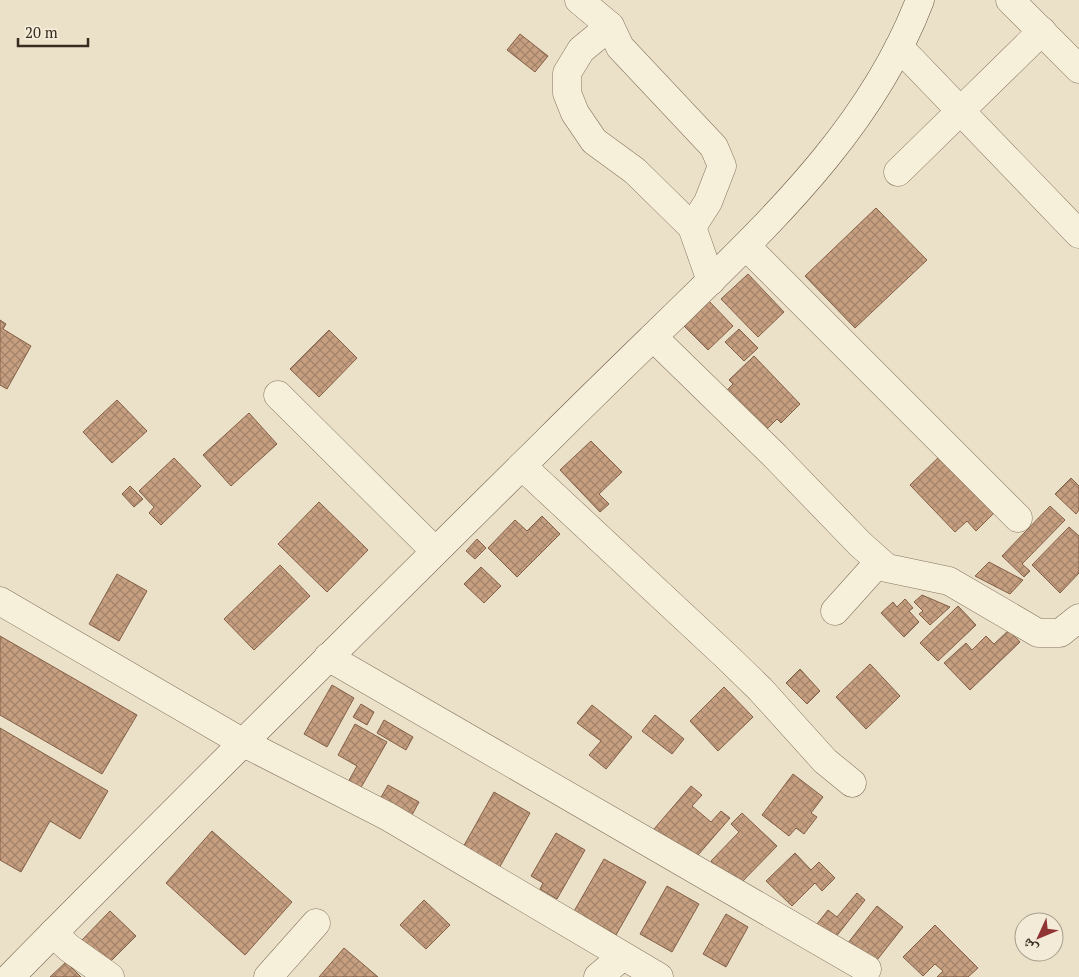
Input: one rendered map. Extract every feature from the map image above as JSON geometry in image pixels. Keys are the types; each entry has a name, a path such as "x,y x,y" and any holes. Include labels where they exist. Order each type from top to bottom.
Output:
{"street":[{"path":"579,0 610,26 620,47 714,148 722,166 708,202 692,227"},
{"path":"10,977 242,742 711,281 805,184 844,136 882,78 899,47 920,0"},
{"path":"1010,0 1079,69"},
{"path":"610,26 581,50 567,73 567,93 575,112 594,141 635,170 692,227 711,281"},
{"path":"898,172 1042,31"},
{"path":"899,47 959,112 1079,234"},
{"path":"746,246 1018,518"},
{"path":"653,337 887,568 949,581 1038,633 1060,633 1079,618"},
{"path":"278,395 435,551"},
{"path":"522,466 726,656 760,689 824,761 852,783"},
{"path":"835,611 879,562"},
{"path":"0,601 242,742 387,816 658,977"},
{"path":"328,657 867,969"},
{"path":"268,977 316,923"},
{"path":"53,933 68,948 110,977"},
{"path":"598,977 622,957"}],"building":[{"path":"520,34 548,56 535,72 507,50"},
{"path":"876,208 927,260 855,328 805,276"},
{"path":"748,274 784,312 758,337 721,299"},
{"path":"706,298 733,326 708,350 681,323"},
{"path":"0,320 6,324 3,329 31,346 7,389 0,385"},
{"path":"739,329 758,348 744,361 725,342"},
{"path":"329,330 357,358 319,397 290,369"},
{"path":"754,356 800,404 781,423 777,419 766,430 727,390 733,384 729,380"},
{"path":"117,400 147,431 112,463 83,432"},
{"path":"249,413 277,444 231,486 203,455"},
{"path":"591,441 622,472 599,494 609,504 600,512 560,470"},
{"path":"941,455 995,512 976,531 967,521 955,532 910,485"},
{"path":"174,458 201,486 161,525 149,513 154,507 139,491"},
{"path":"1071,478 1079,486 1079,510 1076,514 1055,494"},
{"path":"130,486 143,499 134,507 122,494"},
{"path":"319,502 368,550 327,592 278,544"},
{"path":"1050,506 1065,520 1022,564 1030,571 1024,577 1002,556"},
{"path":"542,516 560,534 517,577 488,548 515,520 527,531"},
{"path":"1069,527 1079,536 1079,573 1060,593 1032,565"},
{"path":"477,539 486,548 475,559 466,551"},
{"path":"989,562 1023,580 1010,594 975,576"},
{"path":"280,565 310,596 254,650 224,619"},
{"path":"481,567 501,586 484,603 464,584"},
{"path":"117,574 147,591 119,641 89,624"},
{"path":"922,595 950,607 930,625 919,614 923,611 914,602"},
{"path":"905,599 913,608 909,611 919,622 904,637 881,613 893,602 897,607"},
{"path":"958,606 976,625 938,661 920,643"},
{"path":"1009,630 1020,642 970,690 944,663 966,643 972,650 986,636 994,644"},
{"path":"0,636 137,715 102,774 0,715"},
{"path":"870,664 900,696 866,729 836,697"},
{"path":"800,669 820,691 807,704 786,683"},
{"path":"332,685 354,698 327,747 304,734"},
{"path":"724,687 753,717 718,751 690,721"},
{"path":"361,704 374,712 367,725 353,717"},
{"path":"592,705 632,737 606,769 589,755 601,741 577,723"},
{"path":"655,715 684,739 672,754 642,731"},
{"path":"384,720 413,737 406,750 377,733"},
{"path":"355,724 387,742 359,791 347,784 357,766 338,755"},
{"path":"0,728 108,791 80,839 50,821 21,872 0,860"},
{"path":"793,774 823,797 811,813 817,817 804,834 796,828 789,836 762,815"},
{"path":"388,785 419,802 407,824 376,806"},
{"path":"691,786 702,795 692,806 711,822 721,811 730,818 692,862 654,829"},
{"path":"494,792 530,813 498,870 462,849"},
{"path":"742,813 777,846 738,886 711,861 739,832 731,824"},
{"path":"212,831 292,902 245,955 166,883"},
{"path":"556,833 585,850 557,899 540,889 543,883 531,876"},
{"path":"795,853 811,870 819,862 835,878 822,891 815,883 792,906 766,881"},
{"path":"604,859 646,882 616,935 592,921 587,930 569,920"},
{"path":"667,886 699,904 672,952 640,934"},
{"path":"857,893 865,900 835,938 817,924 828,910 837,917"},
{"path":"424,900 450,925 426,949 400,925"},
{"path":"877,906 903,927 870,969 844,948"},
{"path":"110,911 136,936 106,966 81,941"},
{"path":"726,914 748,927 726,967 703,954"},
{"path":"935,925 978,968 968,977 937,977 943,971 935,964 923,976 903,957"},
{"path":"344,948 378,977 319,977"},
{"path":"66,962 81,977 50,977"}]}
